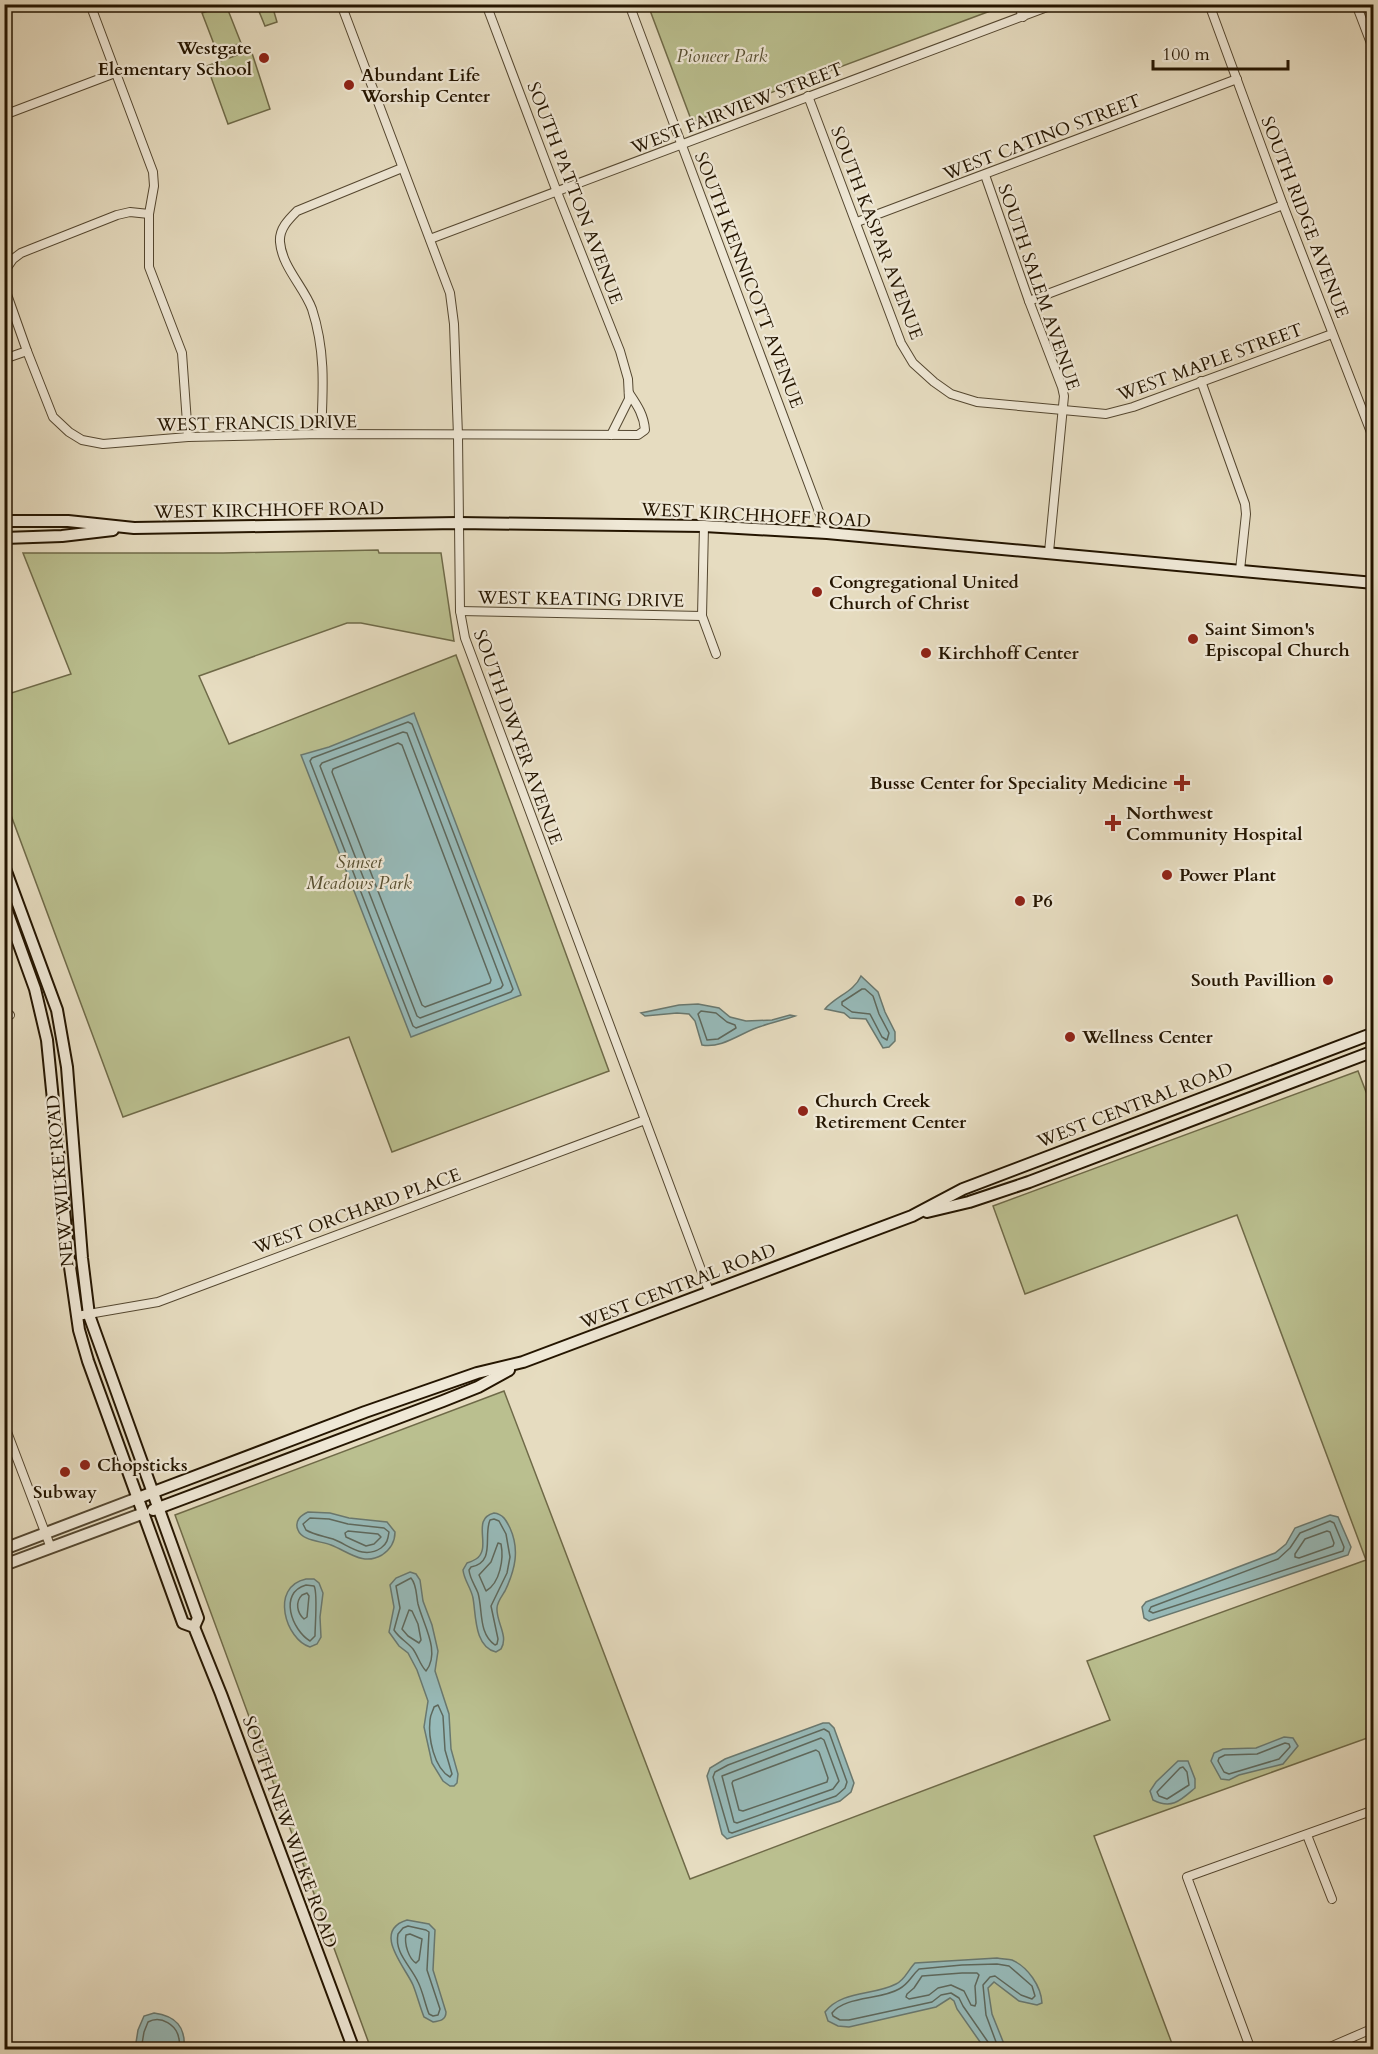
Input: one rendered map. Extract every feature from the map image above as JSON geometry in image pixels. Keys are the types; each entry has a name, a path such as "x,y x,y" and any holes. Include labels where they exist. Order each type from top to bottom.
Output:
{"main road":[{"name":"WEST KIRCHHOFF ROAD","path":"4,521 68,521 134,528"},
{"name":"WEST KIRCHHOFF ROAD","path":"4,538 62,536 134,528 458,523 704,526 827,533 1049,552 1374,584"},
{"name":"NEW WILKE ROAD","path":"4,866 57,1010 67,1066 82,1258 90,1315 152,1492"},
{"name":"NEW WILKE ROAD","path":"4,903 35,989 47,1040 69,1260 77,1316 88,1361 138,1498"},
{"name":"WEST CENTRAL ROAD","path":"4,1549 365,1412 477,1373 523,1362 912,1215 963,1189 1374,1033"},
{"name":"WEST CENTRAL ROAD","path":"912,1215 969,1202 1029,1182 1374,1051"},
{"name":"WEST CENTRAL ROAD","path":"4,1565 478,1387 523,1362"},
{"name":"SOUTH NEW WILKE ROAD","path":"152,1492 198,1618 194,1627 354,2049"},
{"name":"SOUTH NEW WILKE ROAD","path":"138,1498 183,1623 194,1627"}],"street":[{"path":"90,4 153,172 154,186 149,214 149,267 182,353 188,437"},
{"name":"SOUTH DWYER AVENUE","path":"341,4 450,293 454,324 458,436 460,611 465,638 709,1291"},
{"name":"SOUTH PATTON AVENUE","path":"486,4 620,351 628,379 629,393 641,410 645,430 638,435 611,435"},
{"name":"SOUTH KENNICOTT AVENUE","path":"629,4 827,533"},
{"path":"1018,4 1023,17"},
{"name":"WEST FAIRVIEW STREET","path":"430,239 1055,4"},
{"name":"SOUTH RIDGE AVENUE","path":"1209,4 1283,205 1374,440"},
{"path":"1356,4 1374,51"},
{"path":"4,115 115,73"},
{"name":"WEST CATINO STREET","path":"857,222 1237,79"},
{"name":"SOUTH KASPAR AVENUE","path":"808,96 902,343 913,363 951,394 977,402 1062,411"},
{"path":"321,434 324,375 321,346 311,308 283,256 279,240 284,224 297,211 402,168"},
{"name":"SOUTH SALEM AVENUE","path":"985,175 1064,396 1049,552"},
{"path":"1029,301 1283,205"},
{"path":"5,269 21,252 117,215 149,214"},
{"name":"WEST FRANCIS DRIVE","path":"4,286 53,417 69,432 82,440 103,444 188,437 321,434 611,435"},
{"name":"WEST MAPLE STREET","path":"1062,411 1106,414 1114,412 1332,334"},
{"path":"4,358 27,351"},
{"path":"1201,381 1245,504 1246,514 1239,570"},
{"path":"611,435 629,399 629,393"},
{"path":"704,526 702,616 716,654"},
{"name":"WEST KEATING DRIVE","path":"460,611 702,616"},
{"name":"WEST ORCHARD PLACE","path":"77,1316 158,1302 645,1120"},
{"path":"4,1424 51,1548"},
{"path":"1251,2049 1187,1877 1374,1810"},
{"path":"1307,1835 1332,1899"},
{"path":"1323,2049 1374,2028"}],"green space":[{"name":"Pioneer Park","path":"1000,4 1001,7 692,122 648,5"},
{"path":"226,5 241,43 217,52 202,13"},
{"path":"242,5 272,5 277,22 265,26 258,9 242,7"},
{"path":"251,50 270,109 228,124 207,66"},
{"name":"Sunset Meadows Park","path":"378,550 379,553 441,553 454,641 361,623 347,623 199,676 229,744 456,655 609,1071 392,1152 349,1037 123,1117 5,799 5,695 71,674 23,553"},
{"path":"1358,1071 1373,1110 1373,1736 1094,1836 1174,2049 371,2049 175,1515 504,1391 690,1879 1110,1720 1087,1661 1366,1560 1237,1215 1025,1294 993,1206"}],"water":[{"path":"414,713 521,995 411,1037 301,755 329,747"},
{"path":"861,976 878,992 895,1032 895,1041 889,1047 883,1048 866,1019 850,1018 844,1013 825,1009 854,986"},
{"path":"698,1004 719,1008 730,1017 746,1021 795,1016 755,1028 725,1042 710,1046 702,1045 695,1021 689,1014 645,1016 641,1013 679,1005"},
{"path":"308,1512 387,1522 395,1532 393,1542 385,1553 375,1558 356,1557 300,1534 297,1527 298,1521"},
{"path":"494,1513 502,1516 507,1522 515,1544 515,1560 511,1575 497,1606 504,1639 501,1649 496,1652 489,1649 480,1637 473,1598 463,1570 467,1563 481,1554 483,1521"},
{"path":"1330,1515 1338,1517 1351,1547 1348,1555 1149,1621 1144,1618 1142,1607 1146,1602 1275,1553 1286,1544 1295,1528"},
{"path":"410,1572 416,1574 420,1580 423,1601 438,1651 435,1671 449,1714 451,1749 458,1774 457,1783 454,1786 443,1781 432,1763 424,1727 428,1701 408,1653 399,1646 389,1632 394,1607 390,1585 396,1578"},
{"path":"306,1579 314,1579 319,1583 323,1593 320,1617 321,1637 317,1644 310,1647 294,1635 285,1613 288,1592 295,1584"},
{"path":"823,1723 829,1723 834,1728 854,1783 851,1792 840,1801 727,1839 722,1834 707,1776 710,1768 725,1759"},
{"path":"1284,1737 1293,1738 1298,1746 1283,1764 1239,1775 1229,1780 1221,1779 1211,1761 1214,1753 1223,1749 1256,1748"},
{"path":"1178,1761 1188,1761 1195,1779 1195,1788 1181,1800 1171,1804 1153,1800 1150,1791"},
{"path":"407,1920 429,1924 435,1930 433,1970 446,2012 445,2017 440,2021 433,2022 424,2017 413,1985 391,1941 392,1932 397,1925"},
{"path":"997,1958 1012,1960 1028,1972 1039,1990 1042,2003 1037,2005 1019,2001 994,1982 988,1988 992,2014 1006,2049 985,2049 950,1998 936,2007 849,2027 838,2026 828,2021 825,2012 832,2005 849,1997 896,1984 915,1963"},
{"path":"154,2013 168,2017 178,2024 183,2035 184,2049 135,2049 138,2030 144,2016"}],"place":[{"name":"Westgate Elementary School","path":"264,58"},
{"name":"Abundant Life Worship Center","path":"349,85"},
{"name":"Congregational United Church of Christ","path":"817,592"},
{"name":"Saint Simon's Episcopal Church","path":"1193,639"},
{"name":"Kirchhoff Center","path":"926,653"},
{"name":"Busse Center for Speciality Medicine","path":"1182,783"},
{"name":"Northwest Community Hospital","path":"1113,823"},
{"name":"Power Plant","path":"1167,875"},
{"name":"P6","path":"1020,901"},
{"name":"South Pavillion","path":"1328,980"},
{"name":"Wellness Center","path":"1070,1037"},
{"name":"Church Creek Retirement Center","path":"803,1111"},
{"name":"Chopsticks","path":"85,1465"},
{"name":"Subway","path":"65,1472"}]}
